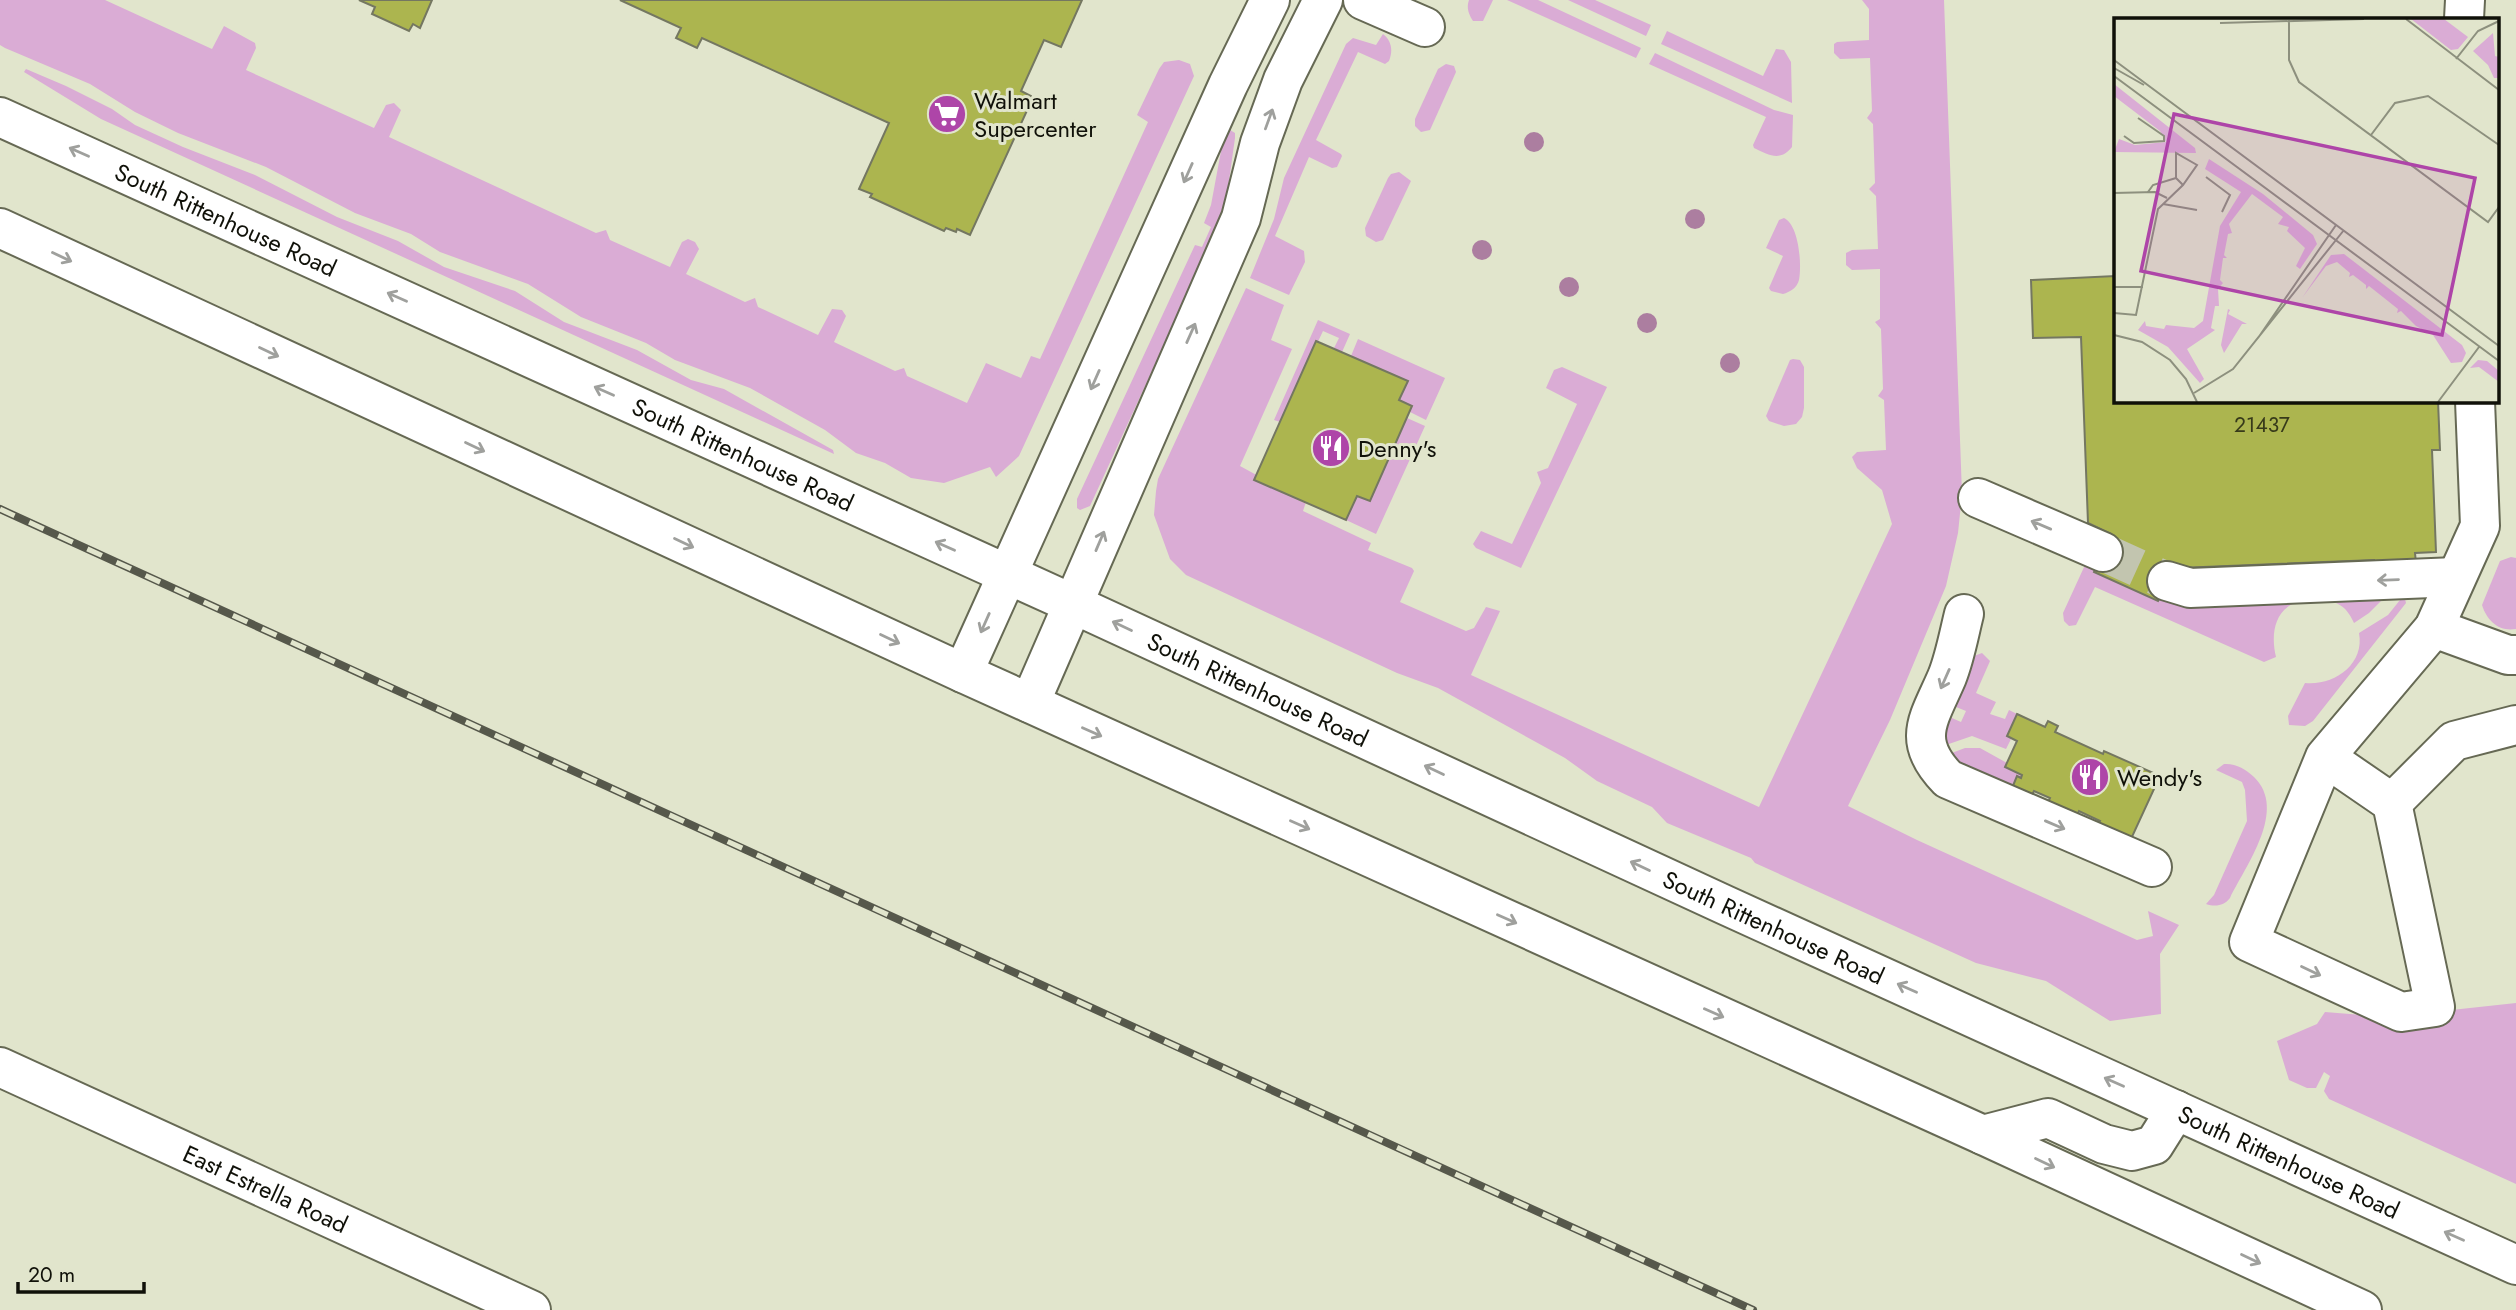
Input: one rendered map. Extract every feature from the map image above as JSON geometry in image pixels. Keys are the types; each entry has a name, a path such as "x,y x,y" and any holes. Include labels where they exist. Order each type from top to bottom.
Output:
{"main road":[{"path":"963,673 1228,85 1270,0"},
{"path":"1030,704 1241,218 1260,143 1278,92 1323,0"},
{"path":"1363,0 1425,27"},
{"path":"2464,18 2465,0"},
{"name":"South Rittenhouse Road","path":"0,117 1073,604 2516,1265"},
{"path":"0,228 1030,704 1983,1135 2362,1310"},
{"path":"2325,757 2392,803 2435,1007 2402,1012 2249,942 2325,757 2434,628 2480,526 2475,402"},
{"path":"1978,498 2103,552"},
{"path":"2167,581 2190,588 2456,577"},
{"path":"1964,614 1948,675 1932,707 1926,729 1927,747 1933,764 1948,779 2152,867"},
{"path":"2434,628 2508,655 2516,655"},
{"path":"2392,803 2454,741 2516,725"},
{"name":"East Estrella Road","path":"0,1067 531,1310"},
{"path":"1983,1135 2048,1118 2105,1144 2132,1151 2154,1145 2176,1110"}],"shaded area":[{"path":"0,0 105,0 212,49 224,26 255,43 256,48 246,70 374,128 386,105 394,103 401,110 389,137 596,233 606,230 610,240 670,267 682,242 688,239 695,242 699,249 686,274 745,302 755,298 758,307 818,335 832,309 842,310 846,316 834,342 895,371 904,368 907,376 967,403 986,363 1021,378 1031,356 1040,359 1148,122 1137,115 1159,69 1164,62 1179,60 1190,64 1194,76 1019,456 996,477 990,467 944,483 911,478 885,463 856,453 825,430 750,388 675,360 646,343 581,317 528,284 440,252 411,234 355,213 266,167 178,133 135,112 90,84 5,48 0,45"},
{"path":"1469,0 1493,0 1483,21 1473,21 1468,11"},
{"path":"1507,0 1538,0 1641,48 1636,58"},
{"path":"1568,0 1595,0 1651,25 1646,36"},
{"path":"1862,0 1944,0 1962,494 1958,533 1946,586 1890,720 1848,806 2137,940 2153,936 2148,911 2179,925 2160,954 2161,1014 2110,1021 2046,981 1976,963 1755,863 1751,858 1667,823 1652,807 1597,781 1565,758 1438,688 1397,673 1186,575 1170,559 1154,515 1158,479 1246,288 1284,305 1271,340 1292,349 1240,466 1306,502 1303,511 1371,543 1368,550 1412,568 1414,571 1400,602 1466,631 1474,628 1486,607 1500,611 1471,675 1759,807 1892,524 1882,490 1857,468 1852,457 1857,452 1886,450 1884,400 1878,396 1883,389 1881,329 1875,322 1880,319 1880,269 1852,270 1846,265 1846,253 1852,250 1878,249 1876,196 1869,189 1875,183 1873,124 1867,118 1872,111 1870,58 1840,59 1834,53 1834,44 1837,42 1869,40 1869,9"},
{"path":"1667,31 1763,76 1776,49 1784,50 1791,62 1792,103 1661,44"},
{"path":"1383,34 1391,46 1389,61 1385,64 1358,52 1316,140 1341,154 1337,167 1332,168 1309,157 1275,236 1304,251 1305,262 1289,295 1250,278 1274,219 1284,178 1346,44 1353,38 1376,45"},
{"path":"1655,53 1774,110 1793,115 1792,147 1779,156 1754,148 1766,117 1649,64"},
{"path":"1446,64 1454,66 1456,72 1430,130 1421,132 1415,126 1415,119 1438,69"},
{"path":"26,69 112,109 135,125 255,175 337,217 398,241 444,267 515,291 564,322 637,350 691,380 724,389 833,450 834,454 101,119 24,72"},
{"path":"1230,130 1235,133 1235,138 1225,209 1219,225 1090,506 1080,510 1077,508 1077,499 1195,245 1202,247 1211,227 1204,223 1211,205 1224,135"},
{"path":"1399,172 1411,181 1383,240 1376,242 1366,236 1365,228 1388,178"},
{"path":"1784,218 1796,236 1800,265 1797,285 1783,294 1769,288 1783,256 1766,248 1779,220"},
{"path":"1318,320 1350,334 1342,352 1334,348 1339,338 1323,331 1280,422 1274,420"},
{"path":"1358,339 1445,378 1426,420 1410,412 1412,406 1399,400 1407,381 1351,356"},
{"path":"1790,360 1800,360 1804,367 1804,408 1802,417 1796,424 1784,426 1769,421 1766,416"},
{"path":"1562,367 1607,387 1521,568 1476,548 1473,544 1481,531 1512,544 1541,483 1537,472 1548,468 1577,404 1546,388 1554,370"},
{"path":"1407,418 1425,426 1376,534 1346,520 1357,496 1370,501"},
{"path":"2516,558 2516,629 2504,629 2494,624 2482,605 2500,561"},
{"path":"2085,565 2097,566 2094,572 2158,601 2160,597 2388,594 2369,613 2354,623 2343,607 2333,602 2304,601 2290,606 2283,611 2276,625 2276,657 2264,662 2095,587 2076,625 2069,626 2064,621 2063,613"},
{"path":"2404,595 2406,603 2313,721 2305,726 2289,725 2288,716 2305,683 2326,681 2345,671 2357,655 2359,633 2388,615"},
{"path":"1982,653 1990,661 1976,693 1996,702 1990,714 2005,719 2009,710 2017,714 2007,736 2011,739 2006,749 1972,736 1943,746 1945,715 1961,722 1966,711 1951,705 1974,656"},
{"path":"1965,748 1980,748 2007,763 2006,767 2022,775 2021,778 2017,777 2010,791 1956,764 1949,754"},
{"path":"2224,764 2240,767 2254,777 2263,790 2267,805 2266,821 2254,854 2230,898 2222,904 2213,905 2206,904 2214,895 2247,821 2242,782 2216,770"},
{"path":"2516,1003 2516,1184 2329,1099 2324,1091 2330,1076 2324,1072 2316,1088 2307,1088 2289,1080 2277,1041 2317,1024 2325,1012 2387,1017"}],"building":[{"path":"359,0 432,0 420,28 413,24 409,31 372,14 375,7"},
{"name":"Walmart Supercenter","path":"620,0 1082,0 1061,47 1044,40 1021,91 1031,96 1030,104 970,235 957,229 956,232 946,228 944,231 870,197 872,194 859,189 889,123 702,38 697,48 676,38 681,28"},
{"path":"2114,276 2114,402 2438,402 2440,450 2432,450 2436,552 2415,553 2416,563 2374,565 2374,560 2179,568 2174,565 2158,601 2094,572 2111,534 2088,523 2081,337 2033,338 2031,280"},
{"name":"Denny's","path":"1316,341 1408,381 1399,400 1412,406 1370,501 1357,496 1346,520 1254,480"},
{"name":"Wendy's","path":"2017,714 2045,727 2048,721 2058,726 2055,732 2160,776 2131,839 2098,824 2100,821 2079,811 2074,822 2045,809 2050,798 2034,791 2028,802 2010,793 2017,776 2021,778 2022,775 2005,767 2017,741 2007,736"}],"tunnel":[{"path":"2103,552 2167,581"}],"railway":[{"path":"0,509 1753,1310"}],"place":[{"name":"Walmart Supercenter","path":"947,114"},
{"name":"Denny's","path":"1331,448"},
{"name":"Wendy's","path":"2090,777"}]}
